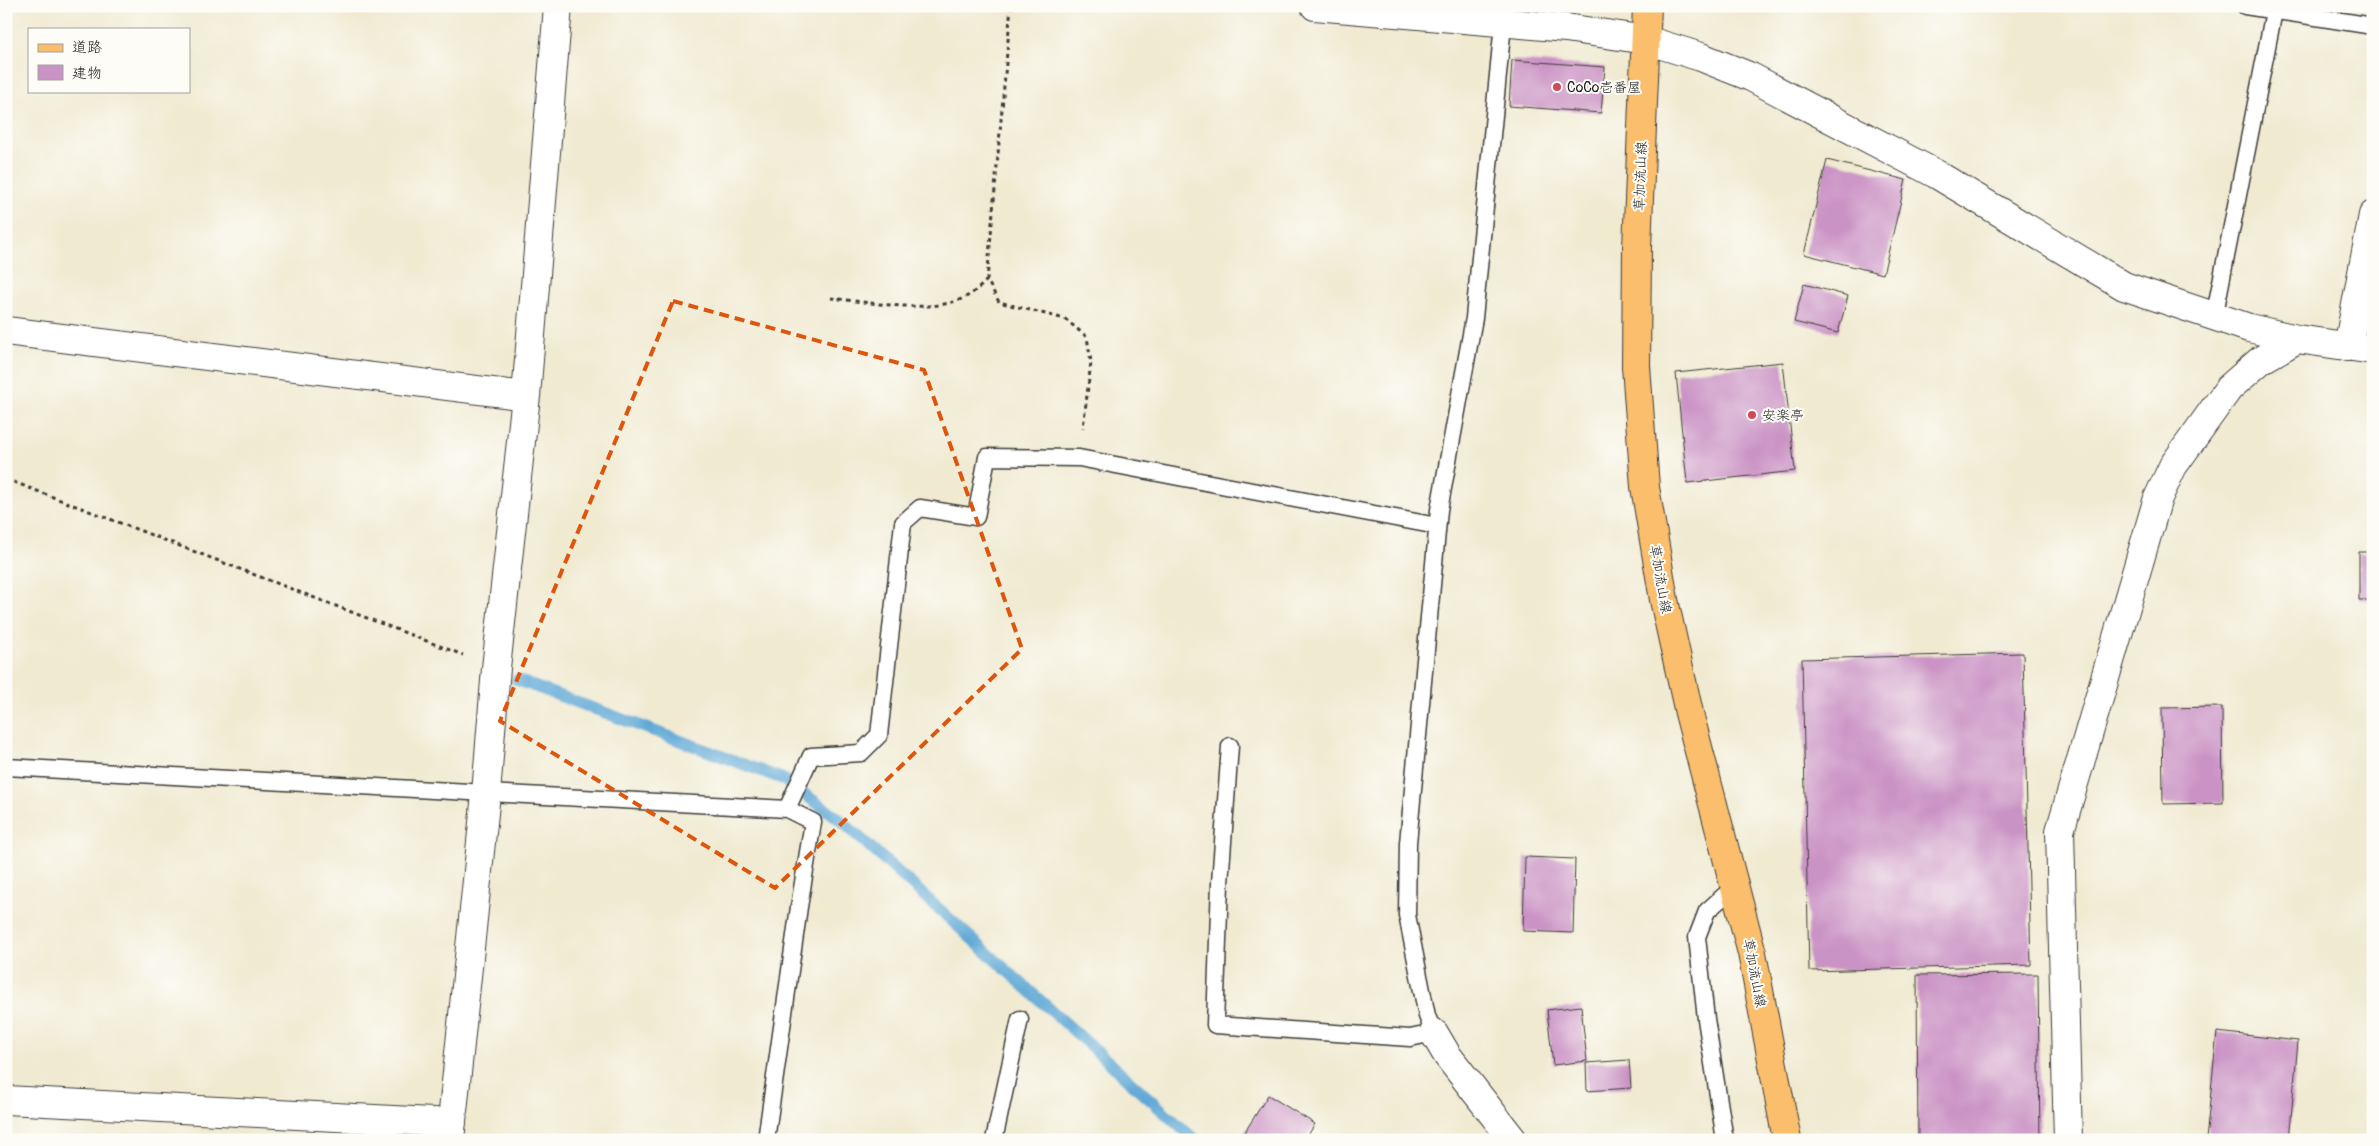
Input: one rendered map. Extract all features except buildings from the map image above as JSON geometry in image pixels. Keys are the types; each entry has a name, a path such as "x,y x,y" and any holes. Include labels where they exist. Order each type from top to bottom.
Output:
{"main road":[{"name":"草加流山線","path":"1647,6 1637,248 1636,356 1644,487 1664,600 1689,713 1736,885 1752,953 1787,1140"}],"street":[{"path":"6,1100 451,1132 486,794 496,668 526,396 558,6"},
{"path":"1315,6 1503,24 1566,28 1646,40 1701,58 1751,77 1936,174 2124,286 2214,318 2297,338 2360,348 2373,215"},
{"path":"6,331 526,396"},
{"path":"2068,1140 2060,831 2158,498 2173,466 2229,388 2260,360 2297,338"},
{"path":"1434,1033 1447,1054 1513,1140"}],"lane":[{"path":"2245,6 2373,26"},
{"path":"2214,318 2274,11"},
{"path":"1230,746 1220,883 1215,1025 1410,1038 1434,1033 1428,1016 1407,915 1409,833 1437,526 1474,318 1503,24"},
{"path":"787,809 810,756 861,753 879,735 903,523 920,508 976,517 987,457 1079,458 1437,526"},
{"path":"6,767 787,809 813,822 798,908 766,1140"},
{"path":"1726,1140 1706,1018 1697,937 1707,911 1736,885"},
{"path":"994,1140 1020,1019"}],"path":[{"path":"1011,6 987,280 998,302 1065,319 1087,337 1092,362 1079,458"},
{"path":"831,298 915,307 940,305 968,296 987,280"},
{"path":"6,479 496,668"}],"highlighted area":[{"path":"673,301 924,370 1022,649 775,888 500,721"}],"waterway":[{"path":"517,680 783,779 838,818 1195,1140"}],"place":[{"name":"CoCo壱番屋","path":"1557,87"},
{"name":"安楽亭","path":"1752,415"}]}
